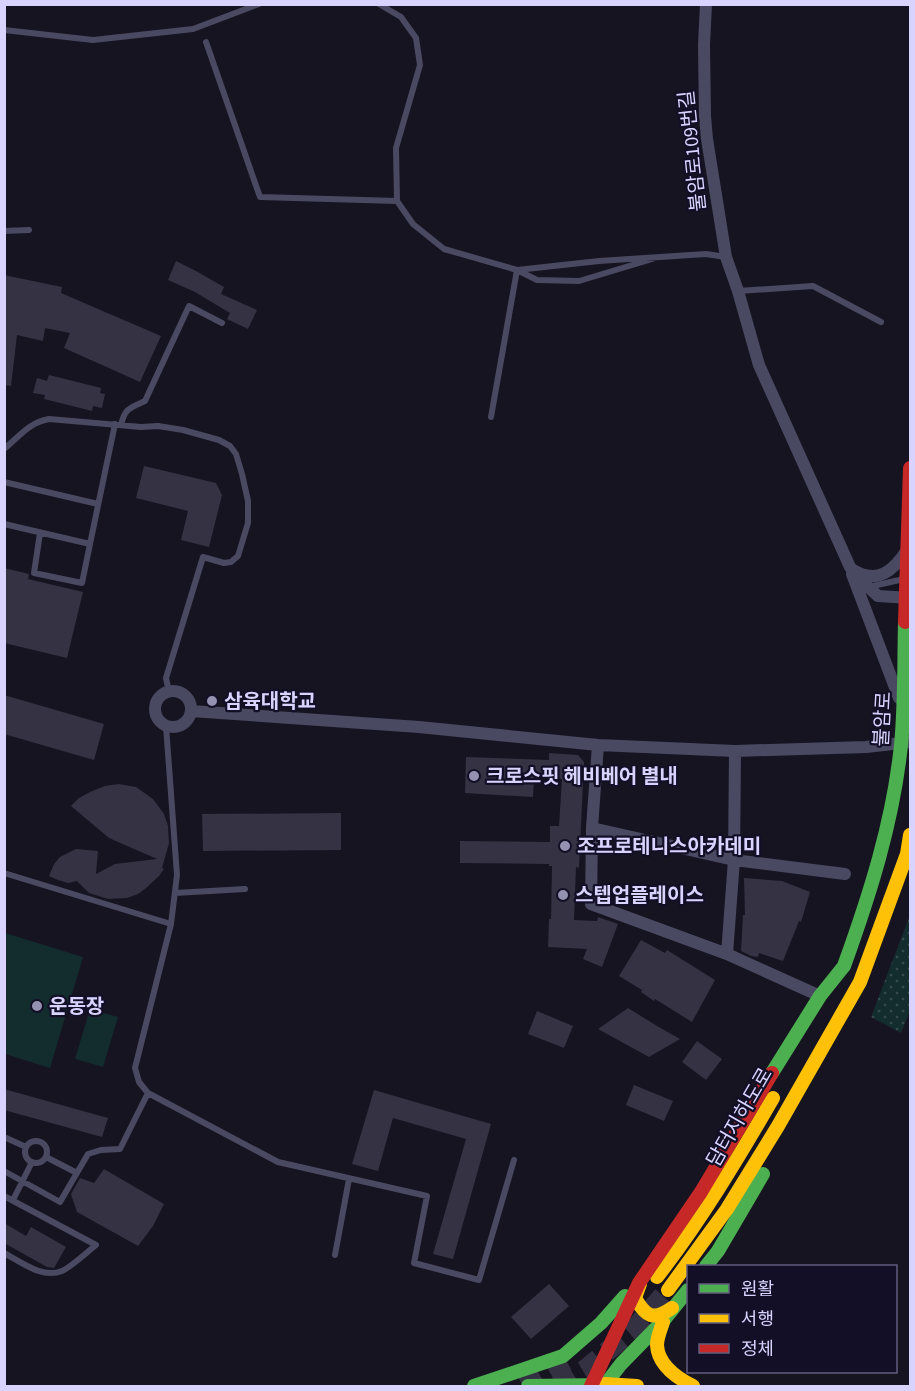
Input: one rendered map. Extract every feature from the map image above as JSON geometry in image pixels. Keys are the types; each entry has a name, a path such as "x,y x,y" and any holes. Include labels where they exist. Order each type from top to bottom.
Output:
{"main road":[{"name":"불암로","path":"844,966 884,848 896,780 906,742 902,705 909,578 910,468"},
{"path":"707,1265 718,1251 748,1200 815,1081 860,982 907,854 910,835"},
{"path":"474,1386 563,1356 652,1274 791,1042 820,996 844,966"},
{"name":"담터지하도로","path":"652,1274 680,1248 718,1191 822,1012 844,966"},
{"name":"담터지하도로","path":"668,1290 727,1209 778,1126 860,982"},
{"path":"652,1274 639,1286 635,1298 642,1311 652,1317 661,1316 678,1303"},
{"path":"598,1386 628,1304 639,1283 652,1274"},
{"path":"598,1386 663,1321 687,1291"},
{"path":"663,1321 657,1344 660,1358 681,1381 693,1386"},
{"path":"528,1386 637,1386"}],"street":[{"name":"불암로109번길","path":"706,4 705,128 726,257 759,365 850,567"},
{"path":"850,567 861,575 875,577 897,565 908,549"},
{"path":"850,567 878,596 908,598"},
{"path":"850,567 902,705"},
{"path":"175,691 185,695 189,700 191,711 190,716 178,727 166,726 158,718 155,708 160,697 175,691"},
{"path":"191,711 419,727 597,745 735,751 866,747 906,742"},
{"path":"597,745 592,828 591,904 727,954 820,996"},
{"path":"727,954 734,860 735,751"},
{"path":"592,828 734,860 845,874"}],"lane":[{"path":"4,30 93,40 193,29 259,4"},
{"path":"379,4 400,17 416,38 420,65 396,148 397,201 413,224 444,249 517,270 537,280 579,281 659,257"},
{"path":"206,42 260,197 397,201"},
{"path":"4,231 29,230"},
{"path":"517,270 599,261 706,254 726,257"},
{"path":"491,417 517,270"},
{"path":"738,291 813,286 881,322"},
{"path":"40,533 34,573 82,583 98,504 118,425 124,413 128,408 145,401 189,306 222,323"},
{"path":"5,451 26,429 38,421 49,418 183,430 219,440 230,446 236,454 248,501 248,523 238,555 231,562 224,563 203,557 166,678 169,692"},
{"path":"4,482 98,504"},
{"path":"4,524 90,544"},
{"path":"868,587 909,578"},
{"path":"166,726 177,875 171,924 135,1068 139,1082 148,1093 278,1162 427,1196 414,1263 479,1280 514,1160"},
{"path":"4,873 171,924"},
{"path":"175,892 245,889"},
{"path":"4,1172 60,1202 88,1154 101,1150 120,1149 148,1093"},
{"path":"4,1137 26,1147"},
{"path":"33,1142 41,1143 47,1149 46,1157 40,1163 32,1162 26,1156 26,1147 33,1142"},
{"path":"46,1157 77,1173"},
{"path":"13,1200 32,1162"},
{"path":"335,1255 349,1179"},
{"path":"4,1196 96,1245 63,1271 51,1274 38,1271 4,1253"}],"green space":[{"path":"910,915 910,1011 901,1033 871,1017"},
{"name":"운동장","path":"5,933 83,957 50,1068 5,1054"},
{"path":"90,1009 118,1017 103,1067 75,1059"}],"building":[{"path":"176,261 224,287 221,294 257,310 248,329 227,319 230,313 195,292 168,280"},
{"path":"4,275 62,287 61,293 161,336 140,382 64,348 70,333 45,328 43,341 17,335 11,386 4,385"},
{"path":"49,375 101,388 100,393 105,394 102,408 93,406 92,411 44,399 45,395 33,393 37,378 47,381"},
{"path":"144,466 216,483 222,495 209,547 181,540 188,511 136,498"},
{"path":"4,568 29,574 28,579 83,592 67,658 4,643"},
{"path":"4,695 104,724 94,760 4,734"},
{"path":"549,753 578,755 584,762 574,920 597,921 598,917 618,924 602,967 583,959 587,949 548,947 552,866 549,864 460,863 460,841 550,842 550,826 559,826 562,779 534,778 533,797 465,793 466,757 549,760"},
{"path":"119,784 136,787 153,799 164,814 168,826 169,843 162,868 164,869 159,876 138,894 127,898 108,899 89,893 77,881 68,883 49,876 60,857 76,849 98,851 96,874 115,864 157,859 109,838 71,806 90,792"},
{"path":"341,813 341,850 203,851 202,814"},
{"path":"744,878 782,881 810,892 801,922 799,921 783,961 759,953 758,957 751,956 741,951 743,915 745,915"},
{"path":"641,940 665,953 667,950 715,980 692,1022 655,999 654,1001 641,992 642,990 619,976"},
{"path":"628,1008 680,1039 649,1057 598,1029"},
{"path":"537,1011 573,1026 564,1048 528,1034"},
{"path":"697,1041 722,1059 706,1080 682,1062"},
{"path":"634,1085 673,1101 664,1121 626,1105"},
{"path":"4,1089 108,1118 102,1137 4,1110"},
{"path":"374,1090 491,1124 453,1259 433,1254 466,1139 393,1118 378,1171 352,1164"},
{"path":"104,1169 164,1204 153,1226 138,1246 77,1212 71,1194 80,1178 94,1183"},
{"path":"4,1223 26,1236 31,1227 66,1247 54,1268 47,1267 4,1243"},
{"path":"549,1284 569,1306 531,1339 511,1317"}],"tunnel":[{"path":"557,1386 586,1369 635,1328 668,1290"},
{"path":"523,1386 573,1357"}],"traffic: fast":[{"path":"844,966 871,885 886,830 897,774 904,699 905,622"},
{"path":"772,1073 820,996 844,966"},
{"path":"707,1265 718,1251 763,1174"},
{"path":"604,1386 687,1291"},
{"path":"474,1386 563,1356 601,1323 625,1296"},
{"path":"528,1386 602,1385"}],"traffic: slow":[{"path":"860,982 907,854 910,835"},
{"path":"668,1290 727,1209 778,1126 860,982"},
{"path":"657,1277 689,1234 773,1098"},
{"path":"640,1284 635,1298 647,1313 655,1316 672,1308"},
{"path":"663,1322 657,1342 661,1359 675,1375 693,1386"},
{"path":"605,1384 637,1386"}],"traffic: jam":[{"path":"905,622 910,468"},
{"path":"591,1386 639,1283 701,1192 772,1073"}],"place":[{"name":"삼육대학교","path":"212,701"},
{"name":"크로스핏 헤비베어 별내","path":"474,776"},
{"name":"조프로테니스아카데미","path":"565,846"},
{"name":"스텝업플레이스","path":"563,895"},
{"name":"운동장","path":"37,1006"}]}
